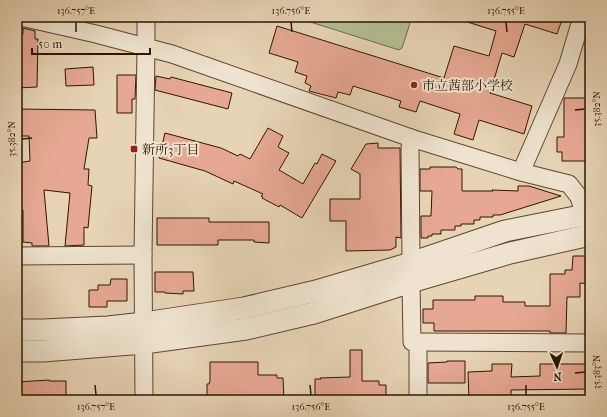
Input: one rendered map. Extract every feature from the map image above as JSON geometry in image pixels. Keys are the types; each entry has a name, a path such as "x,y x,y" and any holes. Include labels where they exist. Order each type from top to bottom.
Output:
{"street":[{"path":"17,351 43,351 144,333 246,329 314,313 411,272 510,253 588,222 579,197 570,184 521,172 411,138 172,54 21,17"},
{"path":"144,400 143,255 146,17"},
{"path":"521,172 568,64 582,17"},
{"path":"411,138 412,342 590,342"},
{"path":"17,256 143,255"},
{"path":"17,330 108,327 144,333"},
{"path":"418,342 418,400"}],"green space":[{"path":"300,17 412,17 402,48 399,50 301,19"}],"building":[{"path":"461,17 563,17 557,34 525,24 514,57 502,53 490,93 532,106 524,134 479,120 473,140 454,134 460,114 420,101 416,112 399,107 401,101 353,86 350,95 338,92 336,98 309,91 311,86 305,83 307,76 295,72 298,62 269,53 277,26 444,78 454,46 489,56 496,31 461,20"},
{"path":"23,28 35,31 35,39 38,39 37,87 17,88 17,34 23,34"},
{"path":"93,67 94,85 66,86 65,69"},
{"path":"117,75 136,75 135,99 132,99 132,113 117,113"},
{"path":"156,76 170,79 171,77 232,93 228,109 155,90"},
{"path":"564,98 590,98 590,161 562,161 562,152 557,152 557,137 564,137"},
{"path":"17,109 95,110 97,138 89,138 84,169 89,169 88,185 92,186 88,228 84,227 84,245 65,246 70,193 44,190 49,246 32,246 32,243 23,242 23,210 17,210 17,163 30,161 29,136 17,136"},
{"path":"268,128 283,136 278,147 289,153 279,170 303,184 322,154 336,161 302,218 280,205 279,207 262,198 263,197 261,196 263,194 234,181 233,184 205,171 159,158 165,133 221,148 238,156 240,154 250,159"},
{"path":"378,143 378,148 400,148 401,238 396,237 396,247 390,250 346,251 346,221 330,221 330,199 360,199 360,174 351,169 366,144"},
{"path":"430,167 456,167 458,169 462,169 462,191 518,191 518,186 529,186 561,196 500,215 493,215 493,217 480,217 480,220 474,220 474,224 461,224 461,226 455,226 455,230 441,230 441,234 432,234 432,236 428,236 428,238 421,238 421,216 431,216 432,191 420,191 420,169 430,169"},
{"path":"157,218 209,218 209,222 269,222 269,243 254,242 254,240 218,240 218,245 157,245"},
{"path":"573,256 590,256 590,284 580,283 580,297 567,297 566,333 550,333 550,331 434,331 434,323 423,323 423,309 433,309 433,300 475,300 475,296 503,296 503,302 525,302 525,306 550,306 550,274 565,274 565,270 572,270"},
{"path":"155,272 193,272 194,291 183,291 183,294 155,292"},
{"path":"111,279 127,279 127,301 107,301 107,307 89,307 89,290 98,290 98,285 110,285"},
{"path":"350,350 362,350 362,381 379,381 379,385 386,385 386,400 315,400 315,379 350,377"},
{"path":"465,361 465,383 428,383 428,363"},
{"path":"210,362 258,362 258,375 277,375 277,378 283,378 284,400 207,400 207,384 209,384 210,381"},
{"path":"492,364 512,364 511,377 540,376 540,364 590,364 590,389 511,390 511,400 469,400 468,372 492,371"},
{"path":"49,380 66,381 66,400 17,400 17,382"}],"place":[{"name":"市立茜部小学校","path":"414,85"},
{"name":"新所3丁目","path":"134,149"}]}
